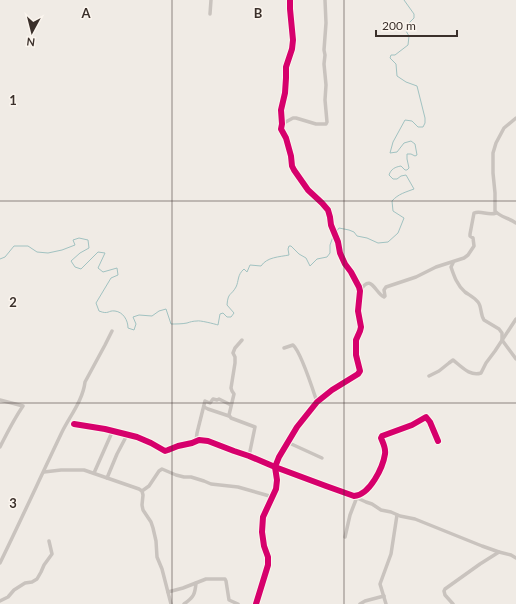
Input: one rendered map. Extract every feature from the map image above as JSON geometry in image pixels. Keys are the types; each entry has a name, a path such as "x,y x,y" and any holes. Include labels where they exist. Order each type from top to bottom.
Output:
{"street":[{"path":"210,14 211,0"},
{"path":"256,604 268,565 268,557 264,546 262,532 263,517 276,489 276,467 279,457 297,427 317,402 332,390 360,372 356,355 356,340 361,327 358,311 359,287 340,254 338,242 328,210 308,190 292,166 286,138 281,129 281,110 286,78 286,67 292,49 293,40 290,0"},
{"path":"282,124 293,118 317,124 326,124 327,122 324,64 326,23 325,0"},
{"path":"516,118 504,128 496,143 493,173 495,193 494,210 516,223"},
{"path":"360,291 363,286 370,284 373,285 384,298 386,296 384,290 386,287 416,277 436,267 464,258 474,246 473,238 470,236 474,213 491,214 496,212"},
{"path":"451,267 454,262"},
{"path":"446,264 451,267 455,280 462,289 478,302 481,308 482,318 499,329 502,335 502,340 516,359"},
{"path":"429,376 439,371 453,360 470,372 476,374 481,373 486,363 516,319"},
{"path":"0,563 64,428 75,409 85,382 112,331"},
{"path":"229,416 234,394 231,388 235,363 233,352 242,340"},
{"path":"284,348 293,345 296,347 317,402"},
{"path":"196,441 205,401 210,403 214,399 219,399 231,405"},
{"path":"0,400 22,406 0,447"},
{"path":"204,407 208,410 229,416 255,427 249,456"},
{"path":"345,537 356,496 366,491 378,474 385,453 385,447 381,438 382,436 412,425 426,417 430,422 438,442"},
{"path":"74,424 127,434 144,440 166,451 200,440 208,441 356,496 381,510 415,519 516,558"},
{"path":"94,473 112,430"},
{"path":"107,478 127,434"},
{"path":"287,442 322,458"},
{"path":"44,472 76,470 88,471 142,491"},
{"path":"142,491 150,486 159,471 162,470 184,477 191,477 211,484 238,488 273,497"},
{"path":"142,491 143,510 153,528 157,557 162,569 170,604"},
{"path":"386,604 380,586 391,554 397,515"},
{"path":"0,601 8,597 14,590 25,583 32,582 36,579 52,554 49,540"},
{"path":"453,604 445,595 444,591 450,585 499,552"},
{"path":"168,592 206,579 225,579 229,600 238,604"},
{"path":"184,604 194,596 196,583"},
{"path":"360,604 365,601 384,596"}],"waterway":[{"path":"336,232 339,228 349,230 354,232 357,236 367,238 378,243 388,242 398,233 404,218 393,211 392,201 399,195 414,189 406,175 397,179 393,179 389,175 392,170 397,167 401,166 405,170 409,168 407,154 417,155 415,144 411,141 404,143 397,152 390,153 393,142 405,120 412,121 418,127 423,127 425,123 417,86 406,82 397,76 396,64 390,58 391,55 395,55 408,45 409,36 406,31 409,23 414,18 414,14 404,0"},
{"path":"0,259 5,257 14,246 28,246 37,252 48,253 75,245 73,240 79,238 88,240 89,248 80,253 71,261 75,267 81,269 98,252 105,253 98,268 103,272 117,268 118,275 111,278 96,303 99,311 105,313 115,311 120,313 126,319 128,328 134,330 136,324 133,317 139,315 152,316 159,311 166,309 171,324 183,324 198,321 218,325 220,314 223,313 227,317 231,317 234,313 227,305 228,298 236,287 239,276 244,269 247,272 250,265 261,266 270,259 289,255 289,246 306,258 310,266 317,259 327,257 330,253 330,245 334,234"}],"cycle path":[{"path":"256,604 268,565 268,557 264,546 262,532 263,517 276,489 277,480 275,467 279,457 297,427 317,402 332,390 358,374 360,371 356,355 356,340 361,327 358,311 359,287 340,253 328,210 308,190 292,166 286,138 281,129 281,110 285,93 286,67 292,49 293,40 290,0"},
{"path":"74,424 105,429 137,437 165,451 199,440 208,441 354,496 365,491 379,473 385,454 385,448 381,438 382,436 412,425 426,417 430,422 438,441"}]}
